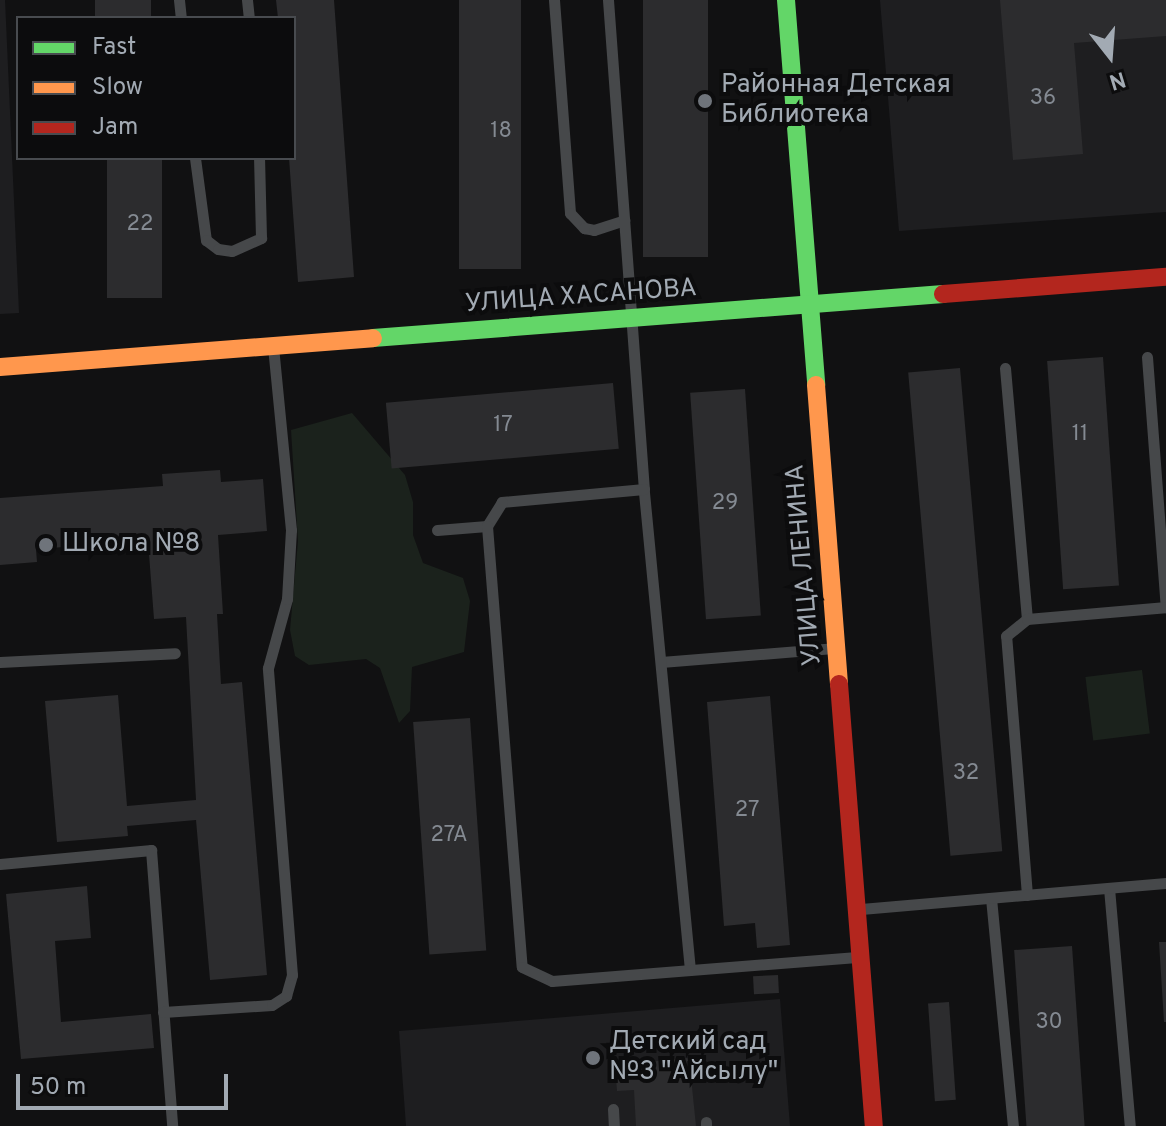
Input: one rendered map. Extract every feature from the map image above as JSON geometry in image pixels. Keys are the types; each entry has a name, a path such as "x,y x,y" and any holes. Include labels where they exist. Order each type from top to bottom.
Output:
{"street":[{"name":"УЛИЦА ЛЕНИНА","path":"786,0 874,1126"},
{"name":"УЛИЦА ХАСАНОВА","path":"0,367 1166,277"}],"lane":[{"path":"554,0 570,213 584,228 594,230 624,220"},
{"path":"608,0 644,489 690,970"},
{"path":"195,160 206,240 218,249 232,251 261,238 259,160"},
{"path":"163,1012 272,1005 286,996 292,975 268,668 287,599 291,530 273,347"},
{"path":"1027,895 1006,636 1027,619 1166,607 1147,357"},
{"path":"1005,368 1027,619"},
{"path":"644,489 509,499 495,508 487,526 522,967 552,981 861,957"},
{"path":"437,530 487,526"},
{"path":"661,662 838,647"},
{"path":"0,662 175,653"},
{"path":"0,864 151,850 172,1126"},
{"path":"857,909 1166,883"},
{"path":"1109,888 1130,1126"},
{"path":"991,898 1013,1126"},
{"path":"613,1109 614,1126"}],"shaded area":[{"path":"0,0 5,0 19,313 0,314"},
{"path":"880,0 1166,0 1166,212 899,231"},
{"path":"352,413 405,475 413,502 413,535 423,563 463,578 470,601 464,652 412,667 410,711 399,723 380,668 366,659 309,665 295,656 290,630 298,541 291,430"},
{"path":"1142,670 1150,734 1093,740 1085,677"},
{"name":"Детский сад №3 \"Айсылу\"","path":"780,999 790,1126 406,1126 399,1031"}],"building":[{"path":"95,0 151,0 151,16 95,16"},
{"path":"276,0 334,0 354,277 298,282 289,160 296,160 296,16 278,16"},
{"path":"459,0 521,0 521,269 459,269"},
{"path":"643,0 708,0 708,257 643,257"},
{"path":"1000,0 1166,0 1166,36 1074,43 1083,154 1013,160"},
{"path":"107,160 162,160 162,298 107,298"},
{"path":"1103,357 1119,585 1063,589 1047,361"},
{"path":"960,368 1002,851 950,856 908,373"},
{"path":"613,383 619,449 392,469 386,403"},
{"path":"745,389 761,615 706,619 690,393"},
{"path":"220,470 221,482 263,479 267,531 218,535 223,614 217,614 221,684 242,682 267,975 210,980 196,820 127,826 128,836 57,842 45,701 118,695 127,806 196,800 186,617 154,619 148,541 36,549 37,562 0,565 0,498 163,486 162,474"},
{"path":"770,696 790,945 757,948 755,923 724,926 707,702"},
{"path":"470,718 486,950 429,954 413,722"},
{"path":"87,886 91,938 55,941 61,1022 151,1014 154,1048 21,1059 6,894"},
{"path":"1159,942 1166,942 1166,1022 1164,1022"},
{"path":"1072,946 1085,1126 1026,1126 1014,950"},
{"path":"778,975 779,993 754,994 753,976"},
{"path":"949,1002 956,1100 935,1101 928,1003"},
{"path":"689,1058 696,1126 636,1126 634,1090 617,1091 615,1065"}],"traffic: fast":[{"path":"786,0 816,385"},
{"path":"373,338 943,294"}],"traffic: slow":[{"path":"0,367 373,338"},
{"path":"816,385 839,684"}],"traffic: jam":[{"path":"943,294 1166,277"},
{"path":"839,684 874,1126"}],"place":[{"name":"Районная Детская Библиотека","path":"705,101"},
{"name":"Школа №8","path":"46,545"},
{"name":"Детский сад №3 \"Айсылу\"","path":"593,1058"}]}
